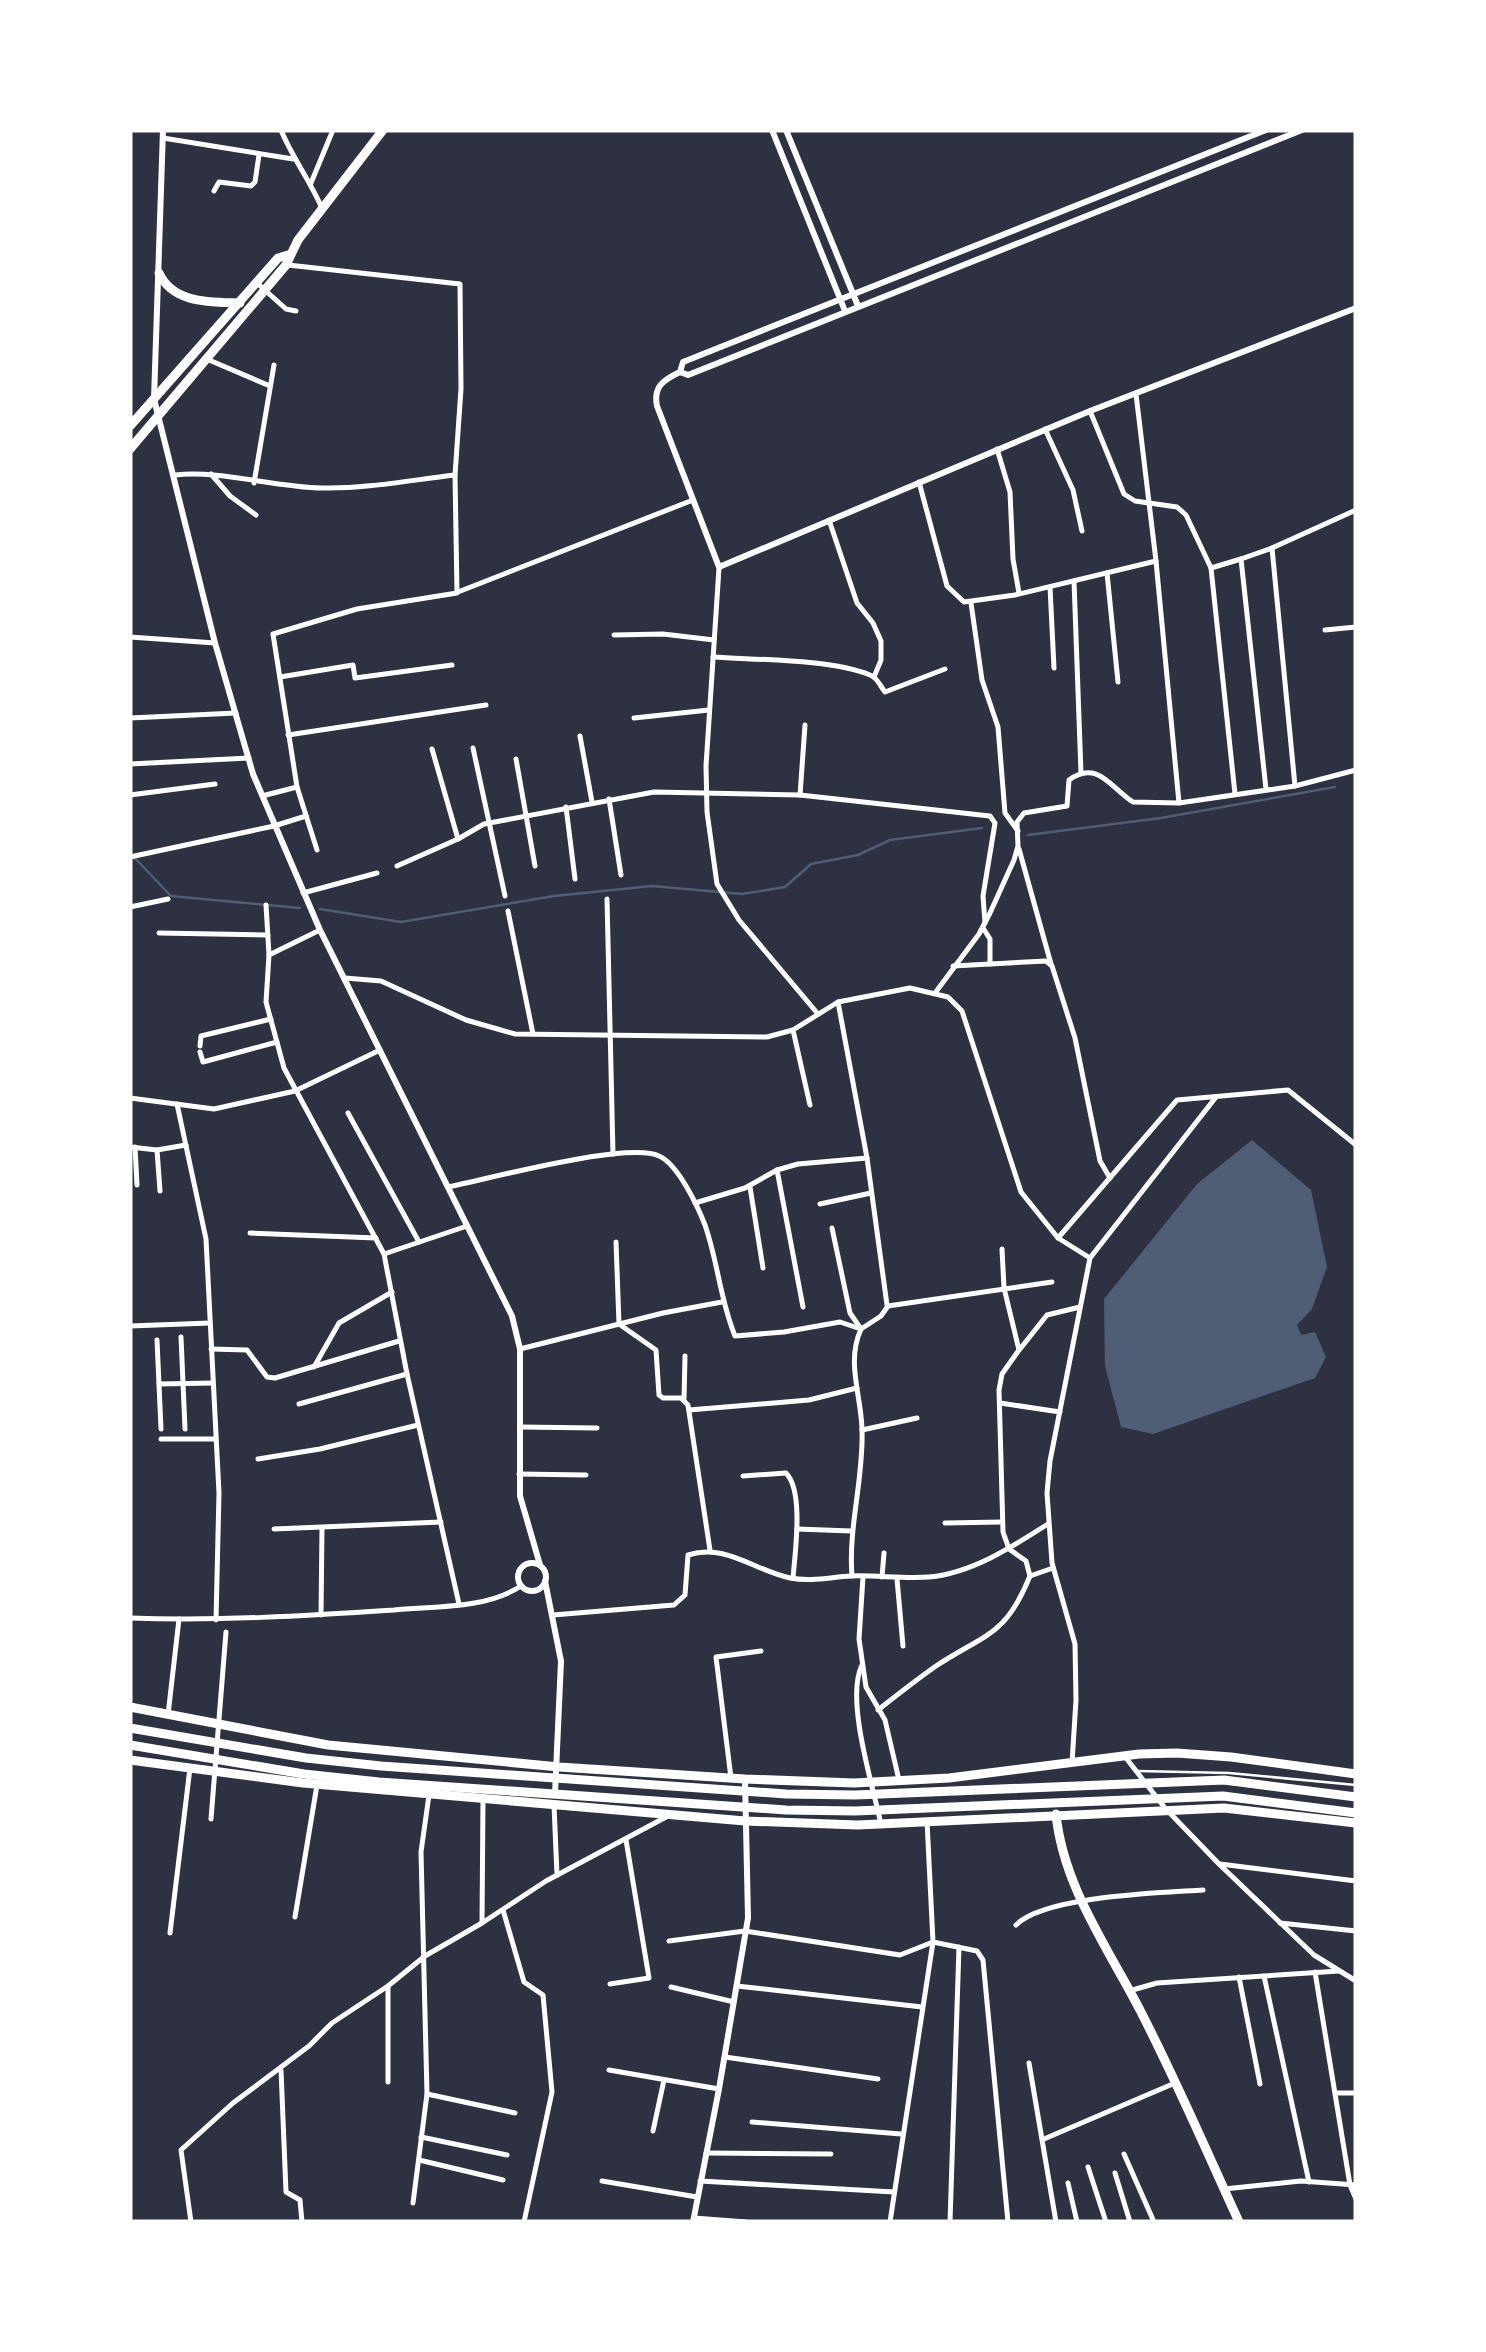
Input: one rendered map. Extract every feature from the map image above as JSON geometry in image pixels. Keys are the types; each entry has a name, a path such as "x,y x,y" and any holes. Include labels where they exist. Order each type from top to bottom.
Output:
{"main road":[{"path":"130,449 209,360 383,130"},
{"path":"160,272 168,287 186,297 240,303"},
{"path":"130,426 240,303 261,287"},
{"path":"130,1707 328,1745 559,1767 746,1779 872,1782 948,1778 1176,1753 1356,1774"},
{"path":"130,1728 306,1758 381,1766 754,1792 855,1795 1224,1780 1356,1796"},
{"path":"130,1744 342,1778 786,1810 855,1811 1223,1796 1356,1812"},
{"path":"130,1760 317,1785 745,1821 881,1824 1166,1808 1273,1811 1356,1823"},
{"path":"1056,1814 1063,1855 1083,1901 1175,2083 1239,2222"}],"street":[{"path":"281,130 322,208"},
{"path":"311,183 332,130"},
{"path":"772,130 845,311"},
{"path":"786,130 858,306"},
{"path":"680,372 683,362 1266,130"},
{"path":"818,1014 727,902 717,884 706,792 719,568 655,396 664,380 680,372 688,374 1302,130"},
{"path":"293,159 162,134 154,399 215,643 262,796 320,930 512,1316 520,1349 522,1512 545,1572 561,1661 559,1767 554,1805 558,1875"},
{"path":"214,191 219,182 251,186 255,182 258,154"},
{"path":"1098,198 1103,210"},
{"path":"284,259 460,284 461,389 455,474 457,592"},
{"path":"261,287 286,309 296,311"},
{"path":"719,568 1045,429 1356,308"},
{"path":"209,360 270,386"},
{"path":"254,483 274,365"},
{"path":"1136,392 1179,803"},
{"path":"1090,411 1124,494 1135,502 1172,504 1186,515 1212,568 1234,794"},
{"path":"1045,429 1073,490 1082,532"},
{"path":"997,449 1010,492 1013,559 1020,594"},
{"path":"175,475 212,474 254,483 324,488 455,474"},
{"path":"212,474 230,496 256,516"},
{"path":"919,482 947,586 955,596 971,603 1156,561"},
{"path":"317,850 297,786 273,634 357,609 457,592 693,500"},
{"path":"1212,568 1272,548 1356,510"},
{"path":"829,520 857,604 873,622 881,640 881,660 874,676"},
{"path":"1272,548 1294,786"},
{"path":"1240,560 1266,789"},
{"path":"1106,573 1118,682"},
{"path":"1074,581 1081,773"},
{"path":"1050,587 1054,668"},
{"path":"971,603 982,680 998,727 1005,814 1018,831"},
{"path":"1325,630 1356,627"},
{"path":"614,635 663,634 714,640"},
{"path":"130,638 215,643"},
{"path":"713,656 832,667 874,676 882,691 891,692 945,670"},
{"path":"280,677 353,665 355,678 452,665"},
{"path":"288,735 486,706"},
{"path":"634,718 709,710"},
{"path":"130,718 236,713"},
{"path":"800,795 804,725"},
{"path":"580,736 592,802"},
{"path":"473,748 505,896"},
{"path":"432,749 458,840"},
{"path":"130,764 248,758"},
{"path":"516,759 535,866"},
{"path":"1110,1178 1100,1161 1075,1038 1018,846 1018,822 1024,814 1067,806 1069,780 1081,773 1102,775 1133,802 1179,803 1294,786 1356,770"},
{"path":"130,795 215,784"},
{"path":"262,796 297,786"},
{"path":"397,866 490,822 654,792 800,795 990,816 994,823 982,904 990,939 990,964"},
{"path":"609,799 621,875"},
{"path":"566,807 575,880"},
{"path":"130,857 306,816"},
{"path":"935,992 984,925 1018,846"},
{"path":"303,892 378,874"},
{"path":"130,908 168,899"},
{"path":"606,900 613,1154"},
{"path":"266,905 266,1002 284,1068 384,1254 459,1604"},
{"path":"508,911 532,1034"},
{"path":"269,955 320,930"},
{"path":"159,933 268,935"},
{"path":"953,966 1046,961 1052,966"},
{"path":"345,978 381,981 494,1030 609,1037 767,1038 793,1030 838,1002 910,988 935,992 948,997 962,1011 1021,1192 1058,1238 1090,1258"},
{"path":"448,1187 613,1154 661,1156 679,1177 706,1227 722,1302 735,1336 840,1322 868,1328 888,1306 867,1158 838,1002"},
{"path":"271,1019 201,1036 202,1062 277,1042"},
{"path":"793,1030 810,1105"},
{"path":"130,1098 214,1110 296,1091 380,1050"},
{"path":"1058,1238 1177,1100 1288,1090 1356,1146"},
{"path":"1072,1763 1075,1644 1054,1568 1048,1524 1048,1477 1090,1258 1216,1096"},
{"path":"177,1104 205,1231 219,1493 216,1620"},
{"path":"348,1112 419,1242"},
{"path":"137,1184 133,1147 157,1150 187,1145"},
{"path":"157,1150 160,1191"},
{"path":"695,1203 798,1164 867,1158"},
{"path":"777,1170 803,1307"},
{"path":"750,1185 763,1268"},
{"path":"820,1204 872,1193"},
{"path":"384,1254 468,1226"},
{"path":"832,1228 850,1313 861,1329"},
{"path":"250,1233 376,1238"},
{"path":"616,1242 619,1324"},
{"path":"1002,1249 1004,1288 1019,1350"},
{"path":"888,1306 1052,1282"},
{"path":"314,1367 339,1323 392,1292"},
{"path":"520,1349 722,1302"},
{"path":"878,1710 939,1664 996,1632 1010,1618 1030,1576 1026,1561 1009,1549 1002,1522 1002,1374 1047,1315 1080,1307"},
{"path":"130,1326 210,1323"},
{"path":"619,1324 656,1350 659,1395 684,1399"},
{"path":"852,1576 851,1531 862,1430 853,1357 861,1329"},
{"path":"181,1338 185,1428"},
{"path":"157,1340 160,1429"},
{"path":"212,1349 247,1350 268,1377 275,1378 400,1341"},
{"path":"685,1356 684,1399 689,1410 710,1550"},
{"path":"300,1404 407,1374"},
{"path":"159,1384 213,1383"},
{"path":"689,1410 810,1400 856,1388"},
{"path":"1000,1403 1060,1412"},
{"path":"862,1430 917,1418"},
{"path":"258,1458 320,1449 418,1425"},
{"path":"520,1427 597,1428"},
{"path":"161,1439 216,1439"},
{"path":"519,1474 586,1475"},
{"path":"743,1476 790,1476 797,1529 794,1578"},
{"path":"274,1529 441,1522"},
{"path":"945,1523 1002,1522"},
{"path":"552,1615 674,1605 685,1596 688,1555 710,1550 794,1578 897,1578 948,1574 1009,1549 1048,1524"},
{"path":"321,1615 322,1527"},
{"path":"797,1529 851,1531"},
{"path":"882,1577 884,1553"},
{"path":"522,1586 518,1574 521,1567 528,1563 540,1565"},
{"path":"1030,1576 1054,1568"},
{"path":"862,1577 859,1639 866,1687 893,1747 899,1780"},
{"path":"897,1578 903,1646"},
{"path":"522,1586 534,1590 545,1582"},
{"path":"130,1618 216,1620 459,1604 503,1598 522,1586"},
{"path":"168,1715 180,1619"},
{"path":"211,1820 226,1632"},
{"path":"731,1778 716,1657 761,1651"},
{"path":"863,1664 858,1673 856,1700 881,1824"},
{"path":"1125,1756 1218,1864 1314,1955 1356,1981"},
{"path":"170,1932 190,1768"},
{"path":"746,1779 748,1918 720,2089 693,2220 746,2222"},
{"path":"295,1917 317,1785"},
{"path":"413,2204 427,2094 421,1852 428,1794"},
{"path":"482,1924 483,1799"},
{"path":"192,2222 180,2150 233,2102 281,2070 332,2023 388,1986 424,1956 558,1875 671,1815"},
{"path":"890,2222 933,1942 927,1821"},
{"path":"610,1984 649,1978 626,1840"},
{"path":"1218,1864 1356,1881"},
{"path":"1016,1925 1026,1915 1083,1901 1204,1890"},
{"path":"503,1910 524,1982 543,1995 553,2080 524,2222"},
{"path":"1280,1923 1356,1931"},
{"path":"669,1941 745,1931 900,1956 933,1942 977,1951 983,1960 1008,2222"},
{"path":"950,2222 959,1947"},
{"path":"1129,1991 1157,1982 1340,1971"},
{"path":"1315,1972 1356,2200"},
{"path":"1264,1976 1309,2182"},
{"path":"1239,1977 1260,2084"},
{"path":"388,1986 388,2082"},
{"path":"670,1986 734,2002"},
{"path":"737,1986 922,2007"},
{"path":"725,2057 878,2079"},
{"path":"1029,2063 1056,2222"},
{"path":"281,2070 286,2192 300,2200 302,2222"},
{"path":"608,2070 720,2089"},
{"path":"653,2130 664,2080"},
{"path":"1043,2140 1175,2083"},
{"path":"1336,2093 1356,2093"},
{"path":"427,2094 515,2113"},
{"path":"752,2122 902,2134"},
{"path":"421,2138 507,2155"},
{"path":"1344,2145 1356,2145"},
{"path":"706,2153 831,2154"},
{"path":"1124,2154 1154,2222"},
{"path":"419,2160 503,2180"},
{"path":"1088,2167 1106,2222"},
{"path":"1115,2173 1130,2222"},
{"path":"602,2181 697,2197"},
{"path":"700,2181 894,2192"},
{"path":"1224,2189 1309,2182 1353,2185"},
{"path":"1068,2183 1077,2222"}],"lane":[{"path":"1136,1771 1229,1773 1356,1785"}],"water":[{"path":"1252,1140 1311,1190 1327,1267 1312,1309 1297,1325 1301,1335 1315,1332 1326,1357 1315,1378 1153,1434 1121,1427 1105,1366 1104,1299 1197,1184"}],"waterway":[{"path":"1028,835 1161,818 1335,787"},
{"path":"320,909 401,922 554,896 652,886 742,894 785,887 811,864 858,855 890,840 982,828"},
{"path":"130,853 171,896 300,908"}]}
